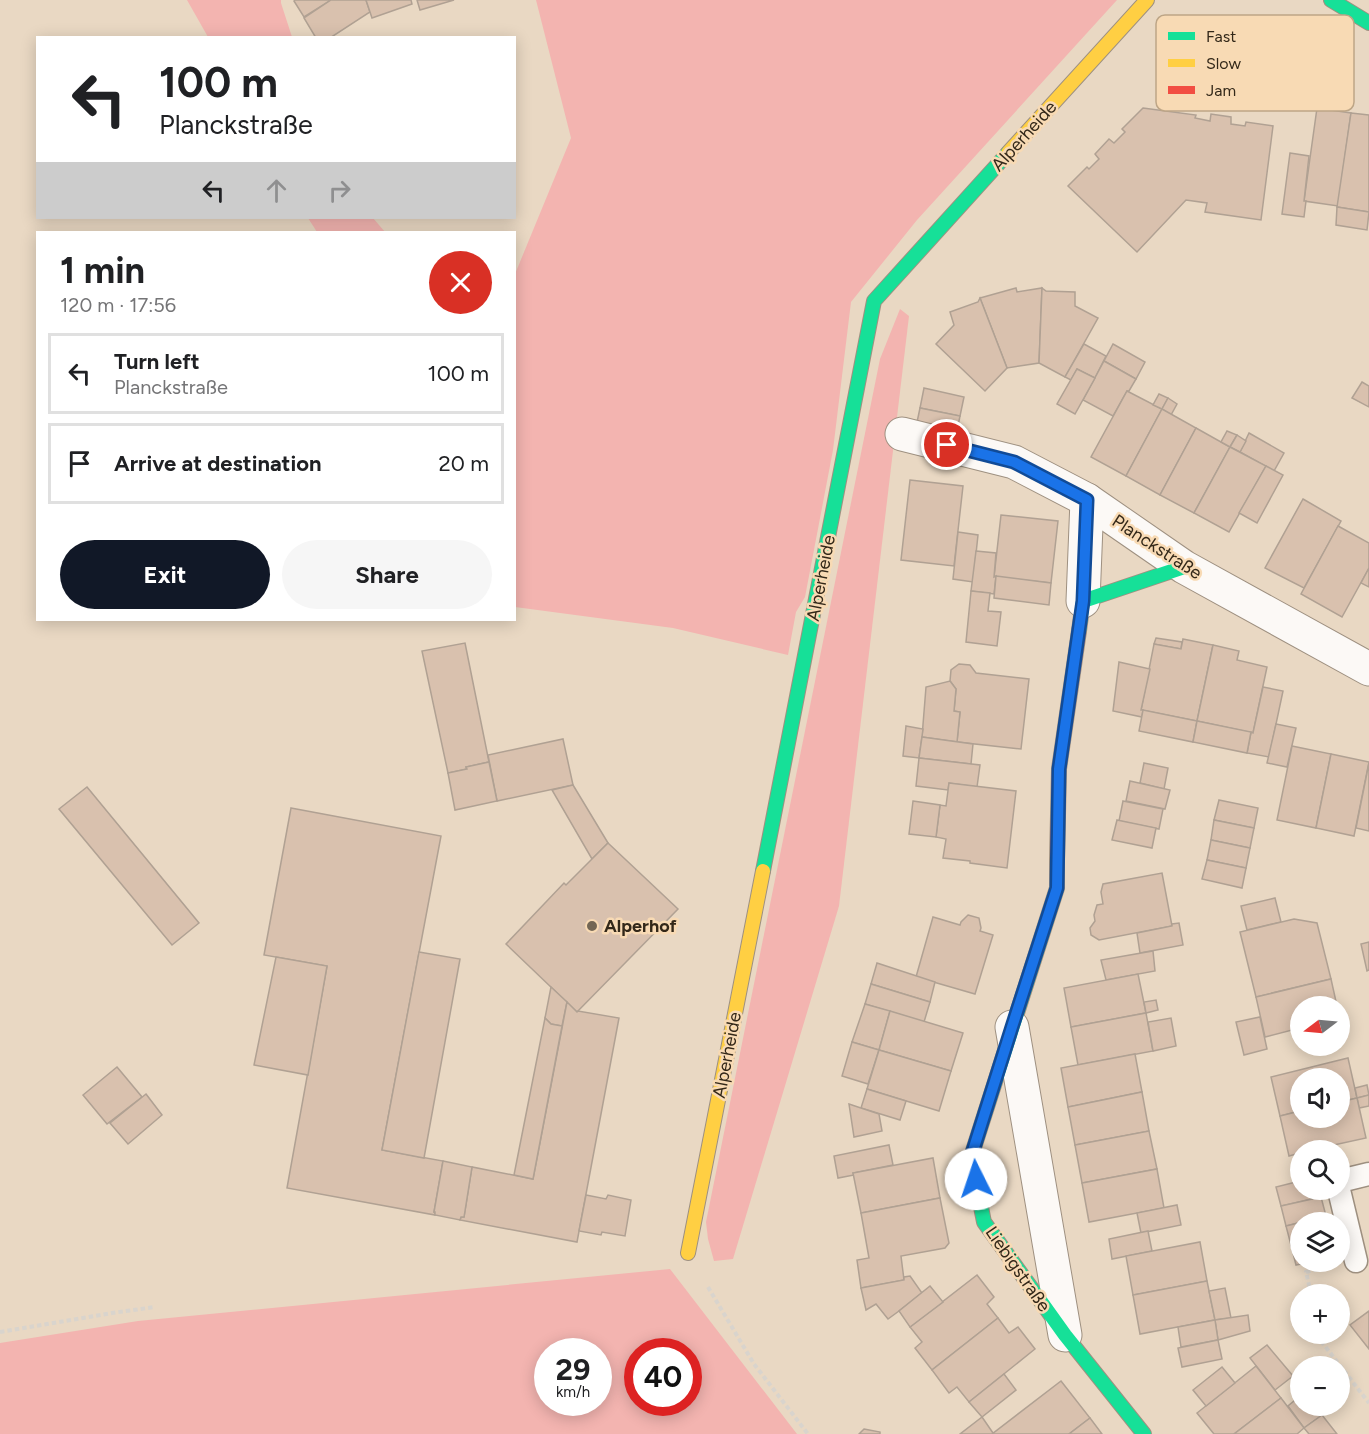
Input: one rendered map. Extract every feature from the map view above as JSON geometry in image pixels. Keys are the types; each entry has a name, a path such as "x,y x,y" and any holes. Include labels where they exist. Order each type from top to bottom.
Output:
{"street":[{"name":"Alperheide","path":"688,1253 874,301 1147,0"},
{"path":"1331,0 1369,23"},
{"name":"Planckstraße","path":"902,434 1014,462 1087,500 1184,567 1369,669"},
{"name":"Liebigstraße","path":"1087,500 1083,601 1059,769 1057,888 971,1157 984,1222 1065,1335 1144,1434"},
{"path":"1083,601 1184,567"},
{"name":"Liebigstraße","path":"1012,1027 1065,1335"}],"lane":[{"path":"1350,1179 1369,1174"},
{"path":"1340,1200 1356,1262"}],"path":[{"path":"688,1253 754,1364 808,1434"},
{"path":"0,1332 112,1312 155,1307"},
{"path":"1323,1344 1369,1403"}],"shaded area":[{"path":"187,0 281,0 292,36 207,36"},
{"path":"536,0 1117,0 917,220 851,302 833,450 805,597 796,612 788,655 673,628 516,607 516,272 571,138"},
{"path":"309,219 374,219 384,231 316,231"},
{"path":"900,309 909,316 839,906 733,1259 714,1261 706,1222 880,359"},
{"path":"670,1269 797,1434 0,1434 0,1343 138,1321"}],"building":[{"path":"295,0 331,0 304,17"},
{"path":"331,0 366,0 370,12 333,36 315,36 304,18"},
{"path":"366,0 411,0 412,4 372,18"},
{"path":"417,0 454,0 420,10"},
{"path":"1143,108 1196,115 1195,118 1210,121 1211,114 1231,117 1231,124 1245,126 1246,122 1273,126 1261,220 1205,212 1207,203 1186,200 1137,252 1068,186 1087,167 1089,169 1099,159 1095,154 1109,139 1114,143 1125,132 1122,129"},
{"path":"1317,111 1351,113 1338,206 1304,201"},
{"path":"1351,113 1369,115 1369,212 1337,207"},
{"path":"1290,153 1309,156 1304,217 1282,214"},
{"path":"1337,207 1369,212 1367,230 1336,225"},
{"path":"1016,288 1017,292 1042,288 1039,363 1007,368 980,298"},
{"path":"1042,288 1046,291 1075,292 1075,306 1098,318 1065,377 1039,363"},
{"path":"980,298 1007,368 985,391 936,344 954,325 950,312 978,302"},
{"path":"1084,344 1106,356 1095,378 1077,369 1071,380 1065,377"},
{"path":"1113,344 1145,362 1136,379 1104,361"},
{"path":"1104,361 1136,379 1113,416 1083,400"},
{"path":"1077,369 1095,378 1075,414 1057,404"},
{"path":"1362,382 1369,386 1369,407 1352,398"},
{"path":"924,388 964,397 960,416 920,408"},
{"path":"1127,391 1162,409 1126,476 1091,457"},
{"path":"1159,394 1168,398 1162,409 1153,405"},
{"path":"1168,398 1177,404 1171,415 1162,409"},
{"path":"920,408 960,416 956,436 916,427"},
{"path":"1162,409 1196,428 1160,495 1126,476"},
{"path":"1196,428 1230,447 1194,513 1160,495"},
{"path":"1227,431 1237,435 1230,447 1221,442"},
{"path":"1249,433 1284,453 1274,471 1240,452"},
{"path":"1237,435 1246,441 1240,452 1230,447"},
{"path":"1230,447 1266,466 1229,532 1194,513"},
{"path":"1266,466 1283,475 1257,523 1239,513"},
{"path":"910,480 963,486 954,566 901,560"},
{"path":"1303,499 1341,521 1304,588 1265,568"},
{"path":"1001,515 1058,521 1051,583 994,577"},
{"path":"1338,526 1369,543 1369,568 1342,617 1301,594"},
{"path":"958,532 978,535 973,582 953,579"},
{"path":"976,551 996,553 994,594 971,591"},
{"path":"1369,568 1369,587 1361,583"},
{"path":"996,576 1051,583 1049,605 994,598"},
{"path":"971,591 990,593 988,611 1001,612 997,646 966,642"},
{"path":"1156,638 1182,642 1181,649 1154,644"},
{"path":"1183,639 1213,645 1197,721 1141,710 1154,644 1181,649"},
{"path":"465,643 489,762 448,773 422,651"},
{"path":"1213,645 1239,651 1237,660 1267,667 1253,733 1197,721"},
{"path":"1119,662 1150,669 1141,710 1143,710 1142,717 1113,711"},
{"path":"959,664 970,665 976,673 1029,679 1021,749 957,742 960,712 954,711 956,689 950,681 951,670"},
{"path":"950,681 956,689 954,711 960,712 957,742 922,737 926,687"},
{"path":"1263,687 1283,691 1269,757 1247,753"},
{"path":"1143,710 1197,721 1193,742 1139,731"},
{"path":"1197,721 1251,732 1247,753 1193,742"},
{"path":"1276,724 1296,728 1287,767 1267,763"},
{"path":"906,726 923,729 919,758 903,756"},
{"path":"922,737 973,744 971,764 919,758"},
{"path":"563,739 573,785 497,801 488,755"},
{"path":"1292,746 1331,754 1316,828 1277,820"},
{"path":"1331,754 1369,762 1354,836 1316,828"},
{"path":"919,758 980,765 977,787 949,783 948,790 916,786"},
{"path":"489,762 497,801 455,810 448,773"},
{"path":"1144,763 1168,768 1164,789 1140,783"},
{"path":"1369,763 1369,831 1356,828"},
{"path":"1130,781 1170,790 1165,809 1126,801"},
{"path":"949,783 1016,791 1007,868 943,858 946,839 936,837 940,805 946,806"},
{"path":"573,785 608,843 592,859 552,790"},
{"path":"87,787 199,923 172,945 59,809"},
{"path":"1219,800 1258,808 1254,828 1214,820"},
{"path":"913,801 940,805 936,837 909,834"},
{"path":"1123,801 1163,809 1159,829 1119,821"},
{"path":"291,808 441,836 382,1150 443,1161 435,1215 287,1188 327,966 264,955"},
{"path":"1117,820 1156,828 1152,848 1112,840"},
{"path":"1214,820 1254,828 1250,848 1211,840"},
{"path":"1211,840 1250,848 1246,868 1207,860"},
{"name":"Alperhof","path":"608,843 678,909 577,1012 506,944 564,883 566,885"},
{"path":"1207,860 1246,868 1242,888 1202,879"},
{"path":"1162,873 1172,926 1099,940 1091,935 1090,928 1095,921 1097,905 1103,904 1101,892 1103,884"},
{"path":"1275,898 1281,922 1247,930 1241,906"},
{"path":"968,915 979,918 980,931 993,935 975,994 916,977 933,917 960,925"},
{"path":"1294,919 1317,923 1331,979 1256,997 1240,932"},
{"path":"1179,923 1183,945 1140,953 1137,933"},
{"path":"1369,942 1369,970 1367,971 1361,944"},
{"path":"1153,951 1155,971 1106,980 1101,960"},
{"path":"419,952 460,959 424,1158 382,1150"},
{"path":"276,957 327,966 308,1075 254,1065"},
{"path":"877,963 935,982 930,1002 871,984"},
{"path":"1138,974 1146,1013 1071,1027 1064,988"},
{"path":"1331,979 1335,996 1290,996 1290,1031 1265,1037 1256,997"},
{"path":"871,984 930,1002 924,1022 865,1004"},
{"path":"551,987 567,1002 562,1026 551,1024 545,1018"},
{"path":"1156,1000 1158,1010 1146,1013 1144,1002"},
{"path":"567,1002 577,1012 619,1018 577,1242 460,1220 464,1217 472,1167 533,1179"},
{"path":"865,1004 890,1011 879,1050 852,1042"},
{"path":"890,1011 963,1033 951,1071 879,1050"},
{"path":"1146,1013 1153,1051 1078,1065 1071,1027"},
{"path":"1260,1017 1267,1049 1244,1055 1236,1022"},
{"path":"545,1018 551,1024 562,1026 533,1179 514,1175"},
{"path":"1171,1018 1176,1046 1153,1051 1148,1022"},
{"path":"852,1042 879,1050 868,1084 842,1076"},
{"path":"879,1050 951,1071 939,1111 867,1089"},
{"path":"1135,1054 1142,1092 1068,1107 1061,1068"},
{"path":"1348,1058 1357,1098 1350,1100 1350,1068 1307,1068"},
{"path":"117,1067 142,1097 107,1124 83,1095"},
{"path":"1290,1072 1290,1114 1280,1116 1271,1077"},
{"path":"1367,1085 1369,1095 1357,1098 1355,1088"},
{"path":"867,1089 906,1101 900,1120 861,1108"},
{"path":"1142,1092 1149,1131 1075,1145 1068,1107"},
{"path":"146,1094 162,1115 128,1144 110,1123"},
{"path":"1369,1095 1369,1106 1359,1108 1357,1098"},
{"path":"1357,1098 1366,1138 1350,1141 1290,1140 1289,1156 1280,1116 1290,1114 1290,1128 1350,1128 1350,1100"},
{"path":"849,1104 879,1114 882,1131 854,1137"},
{"path":"1149,1131 1157,1169 1082,1183 1075,1145"},
{"path":"889,1145 893,1165 838,1178 834,1156"},
{"path":"933,1158 940,1198 861,1213 853,1173"},
{"path":"443,1161 472,1167 464,1217 460,1220 435,1215 434,1212"},
{"path":"1157,1169 1164,1208 1089,1222 1082,1183"},
{"path":"1290,1184 1290,1200 1308,1200 1281,1206 1276,1187"},
{"path":"586,1195 606,1199 608,1195 631,1200 625,1236 579,1231"},
{"path":"940,1198 949,1243 945,1248 901,1256 904,1280 861,1288 857,1260 869,1258 861,1213"},
{"path":"1308,1200 1322,1200 1325,1212 1290,1212 1290,1225 1286,1226 1281,1206"},
{"path":"1177,1205 1181,1225 1141,1233 1137,1213"},
{"path":"1290,1225 1290,1241 1286,1226"},
{"path":"1148,1231 1152,1251 1112,1259 1109,1239"},
{"path":"1200,1242 1207,1281 1133,1295 1126,1256"},
{"path":"977,1275 994,1297 987,1304 998,1318 932,1370 915,1348 922,1342 910,1327"},
{"path":"910,1276 922,1293 899,1311 888,1319 876,1304 866,1310 861,1288 904,1280 904,1277"},
{"path":"1207,1281 1215,1320 1140,1334 1133,1295"},
{"path":"930,1286 943,1302 910,1327 899,1311"},
{"path":"1225,1288 1231,1318 1215,1320 1209,1291"},
{"path":"1369,1311 1369,1349 1350,1325"},
{"path":"1248,1315 1250,1331 1218,1340 1215,1320"},
{"path":"998,1318 1009,1333 1018,1327 1035,1349 969,1402 957,1387 949,1393 932,1370"},
{"path":"1215,1320 1218,1340 1181,1347 1178,1327"},
{"path":"1218,1340 1222,1359 1182,1367 1178,1348"},
{"path":"1267,1345 1290,1372 1290,1378 1275,1390 1250,1358"},
{"path":"1256,1366 1281,1398 1234,1434 1214,1434 1197,1413"},
{"path":"1222,1367 1235,1383 1206,1406 1193,1390"},
{"path":"1004,1374 1016,1390 982,1417 969,1402"},
{"path":"1061,1381 1090,1418 1069,1434 992,1434"},
{"path":"1281,1398 1290,1410 1290,1416 1295,1416 1304,1428 1297,1434 1234,1434"},
{"path":"1295,1416 1321,1416 1304,1428"},
{"path":"1323,1416 1337,1434 1309,1434 1304,1428"},
{"path":"982,1417 992,1434 960,1434"},
{"path":"1090,1418 1102,1434 1069,1434"},
{"path":"864,1429 880,1432 880,1434 859,1434"}],"traffic: fast":[{"path":"1331,0 1369,23"},
{"path":"763,871 874,301 1008,153"},
{"path":"1079,631 1083,601 1184,567"},
{"path":"1057,861 1057,888 971,1157 984,1222 1065,1335 1144,1434"}],"traffic: slow":[{"path":"1008,153 1147,0"},
{"path":"688,1253 763,871"}],"traffic: jam":[{"path":"1057,861 1059,769 1079,631"}],"place":[{"name":"Alperhof","path":"592,926"}],"route":[{"path":"947,445 1014,462 1087,500 1083,601 1059,769 1057,888 971,1157 976,1179"}]}
